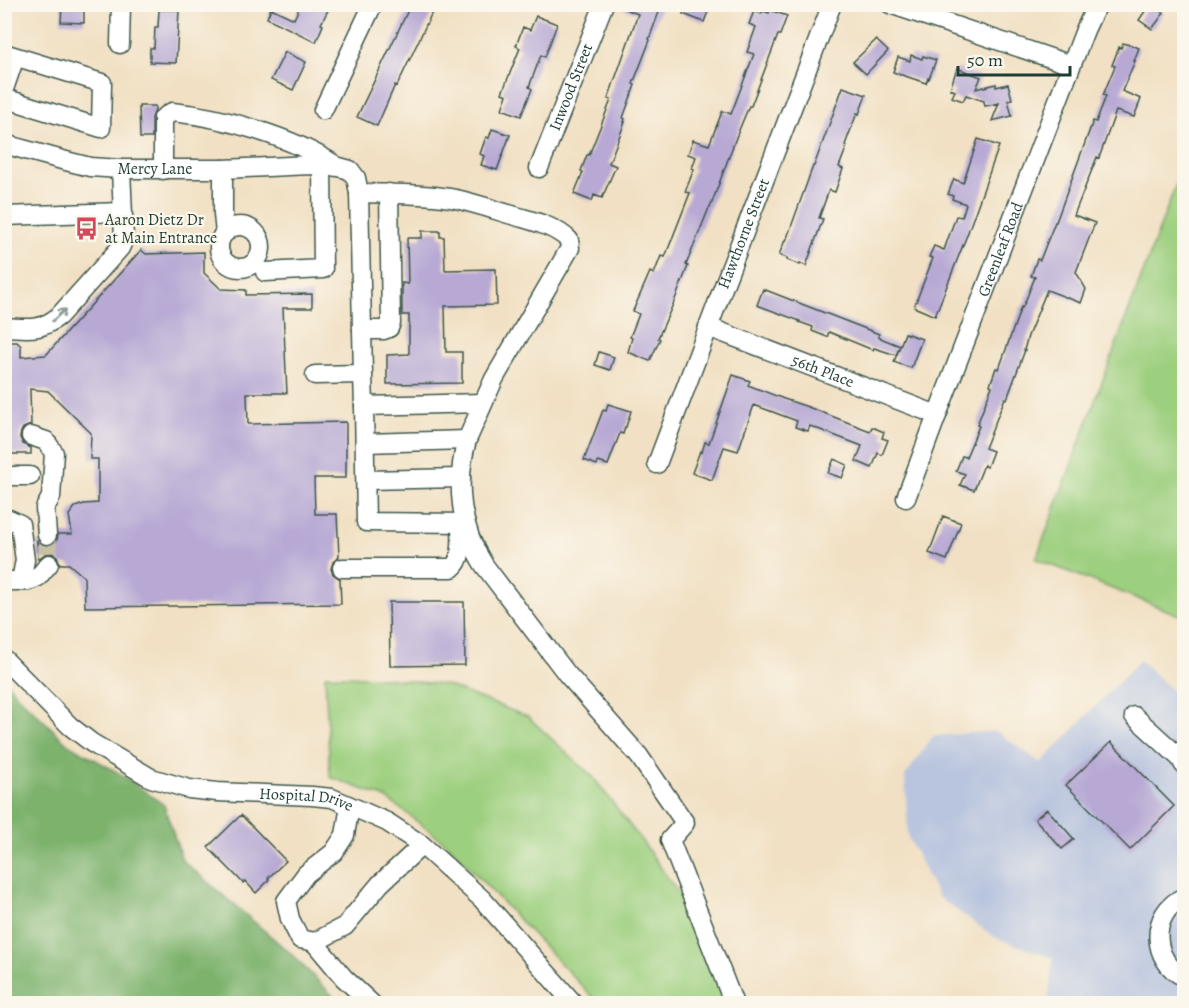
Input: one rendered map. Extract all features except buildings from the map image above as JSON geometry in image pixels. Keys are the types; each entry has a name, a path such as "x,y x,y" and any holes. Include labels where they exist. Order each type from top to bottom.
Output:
{"street":[{"path":"120,44 122,4"},
{"path":"323,110 373,4"},
{"name":"Inwood Street","path":"539,168 604,4"},
{"name":"Hawthorne Street","path":"657,464 832,4"},
{"path":"890,4 1071,65"},
{"name":"Greenleaf Road","path":"906,498 1071,65 1085,30 1099,4"},
{"path":"4,89 10,55 102,83 101,128 4,98"},
{"path":"163,170 163,118 172,112 237,124 310,150 324,166 350,170 356,178 359,193 366,522 463,523"},
{"name":"Mercy Lane","path":"4,144 90,167 163,170 324,166"},
{"path":"265,272 323,269 324,166"},
{"path":"4,327 36,328 48,325 59,316 120,248 124,239 121,169"},
{"path":"223,169 222,214 225,233"},
{"path":"342,568 452,568 458,564 463,523 461,478 467,440 494,379 570,248 569,240 563,234 541,224 465,201 359,193"},
{"path":"362,330 384,330 389,328 391,323 389,194"},
{"path":"4,216 122,213"},
{"name":"56th Place","path":"708,327 937,415"},
{"path":"315,375 363,374"},
{"path":"364,406 483,403"},
{"path":"7,519 46,529 45,508 51,497 54,453 45,441 31,436"},
{"path":"365,443 467,440"},
{"path":"4,476 30,476"},
{"path":"366,480 461,478"},
{"path":"7,519 20,524 25,560 13,581 29,581 38,578 49,564"},
{"path":"463,523 484,565 567,674 639,756 685,823 670,840 734,1004"},
{"name":"Hospital Drive","path":"4,659 70,726 92,743 151,778 189,789 332,798 387,822 422,845 482,899 574,1004"},
{"path":"1134,716 1185,765"},
{"path":"350,806 345,835 340,844 334,852 306,874 286,901 290,919 300,939 314,942 344,978 372,1004"},
{"path":"314,942 345,926 380,884 422,845"},
{"path":"1185,897 1168,909 1158,933 1163,958 1171,969 1185,977"}],"shaded area":[{"path":"1140,660 1184,702 1184,1003 1048,1003 1053,958 996,938 938,897 908,837 905,776 933,736 996,731 1041,763"}],"green space":[{"path":"1184,163 1184,617 1036,559"},
{"path":"325,675 385,678 446,685 528,717 593,777 682,898 727,1003 598,1003 447,844 386,798 330,777"},
{"path":"5,681 68,744 117,772 164,805 182,860 288,951 340,1003 9,1003 4,997"}],"tunnel":[{"path":"47,535 49,564"}],"place":[{"name":"Aaron Dietz Dr at Main Entrance","path":"87,229"}]}
